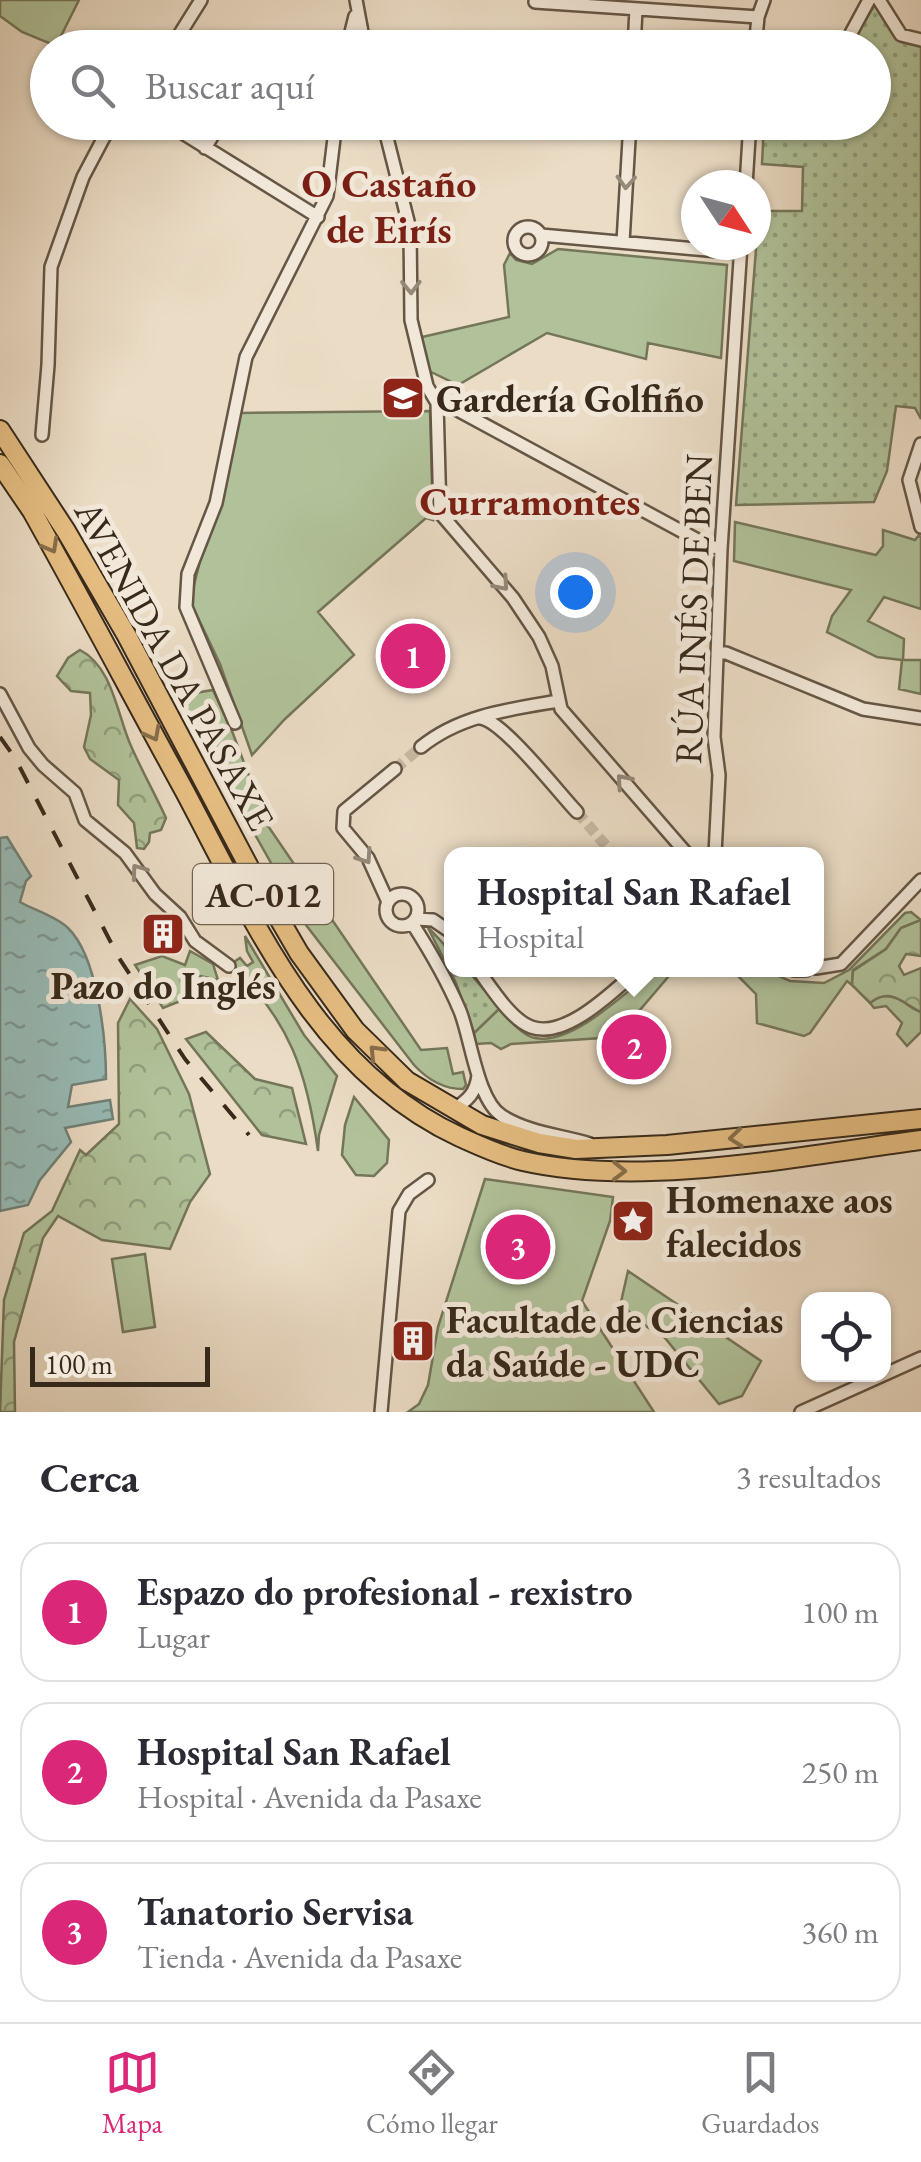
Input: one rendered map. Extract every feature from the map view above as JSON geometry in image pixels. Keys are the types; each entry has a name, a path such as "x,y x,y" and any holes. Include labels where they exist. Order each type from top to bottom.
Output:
{"main road":[{"path":"0,416 61,507 66,530"},
{"name":"AVENIDA DA PASAXE","path":"0,430 66,530 127,636 248,867 317,981 354,1030 406,1081 482,1125 539,1143 576,1149 921,1120"},
{"name":"AVENIDA DA PASAXE","path":"0,464 32,512 246,907 301,1000 369,1078 424,1120 522,1161 613,1172 781,1159 921,1140"},
{"path":"833,1130 867,1115 921,1108"},
{"path":"781,1159 921,1150"}],"street":[{"path":"182,30 201,0"},
{"path":"757,30 764,0"},
{"path":"853,30 869,0"},
{"path":"879,0 901,35 921,40"},
{"path":"535,2 758,17"},
{"path":"635,30 636,9"},
{"path":"42,435 50,268 83,176 102,140"},
{"path":"193,140 318,217"},
{"path":"205,148 210,140"},
{"path":"235,723 186,606 188,574 216,504 246,357 327,196 334,140"},
{"path":"388,140 410,230 411,320 427,386 437,403 440,513 513,598 539,637 552,666 562,709 681,847"},
{"path":"622,242 629,140"},
{"path":"747,170 749,140"},
{"path":"541,235 681,245"},
{"name":"RÚA INÉS DE BEN","path":"715,847 719,775 714,736 721,549 740,260"},
{"path":"437,403 450,406 721,549"},
{"path":"921,444 909,480 921,527"},
{"path":"717,652 863,709 921,718"},
{"path":"0,694 29,748 42,765 75,793 85,820 125,853 196,941 228,966"},
{"path":"421,747 449,728 477,718 559,702"},
{"path":"477,718 490,720 513,741 577,812"},
{"path":"395,770 344,811 343,828 368,858 388,902 386,914 390,922 400,927 433,920 444,928"},
{"path":"824,967 841,964 917,895 921,880"},
{"path":"388,902 395,895 408,895 418,908 414,921 461,1014 478,1075 498,1114 534,1131 604,1149"},
{"path":"484,977 521,1021 532,1028 552,1030 573,1020 629,977"},
{"path":"454,1110 477,1087 478,1075"},
{"path":"382,1412 399,1211 408,1194 428,1180"},
{"path":"801,1412 921,1358"}],"green space":[{"path":"0,0 79,0 64,30 30,30 30,35 0,16"},
{"path":"876,3 899,40 921,46 921,419 915,408 896,406 887,471 874,502 736,505 755,260 771,260 771,211 802,211 803,167 762,164 763,140 891,140 891,30 859,30"},
{"path":"558,249 727,265 721,358 648,343 646,359 547,333 458,385 425,369 418,338 509,317 504,265 510,253 516,260 532,264"},
{"path":"430,411 433,520 426,518 318,612 354,655 252,755 220,664 190,601 237,413"},
{"path":"735,522 876,555 883,546 883,530 915,540 919,535 921,609 884,597 868,621 904,639 903,660 921,660 921,694 899,689 902,660 877,657 827,632 832,616 851,590 734,561"},
{"path":"80,650 107,680 131,746 166,818 161,830 150,833 144,849 137,848 134,823 118,805 119,780 90,759 84,747 91,715 90,693 71,691 57,676 68,658"},
{"path":"213,690 268,826 421,1050 447,1048 453,1074 463,1072 463,1089 436,1082 414,1065 306,925 177,696"},
{"path":"911,912 921,920 901,928 886,949 853,970 852,985 847,981 810,1033 804,1036 757,1023 756,994 739,977 824,983 849,970 905,913"},
{"path":"921,920 921,956 906,954 899,966 904,975 921,968 921,1012 891,996 870,1003 852,985 853,971 886,949 901,928"},
{"path":"427,926 444,944 444,959"},
{"path":"245,936 304,1035 337,1076 318,1151 308,1096 282,1027 231,964 240,958 247,966 253,962"},
{"path":"190,951 213,964 218,980 191,974 178,1002 163,1008 135,965 162,956 185,965"},
{"path":"453,977 473,977 500,1008 474,1033"},
{"path":"645,977 668,977 639,1011 633,1012 628,1031 617,1037 511,1044 501,1049 491,1043 476,1044 474,1033 500,1008 516,1026 535,1038 565,1034 598,1015"},
{"path":"879,996 899,999 921,1012 921,1032 907,1046 897,1034 902,1023 886,1006 874,1008 870,1003"},
{"path":"130,999 157,1029 189,1094 210,1174 190,1202 170,1249 102,1240 58,1216 43,1238 14,1342 15,1412 0,1412 4,1300 24,1233 52,1211 80,1150 86,1155 119,1124 118,1023"},
{"path":"206,1032 255,1079 292,1088 306,1144 262,1135 186,1039"},
{"path":"354,1097 389,1140 387,1163 374,1176 356,1175 342,1155 345,1125"},
{"path":"485,1179 613,1197 610,1221 582,1301 654,1412 408,1412 419,1404 428,1385 438,1327"},
{"path":"145,1254 155,1327 123,1332 112,1259"},
{"path":"628,1271 761,1361 742,1396 719,1404 665,1338 636,1320 621,1302"}],"water":[{"path":"7,837 31,876 20,902 68,928 87,958 98,1000 106,1079 72,1085 68,1107 110,1100 113,1119 65,1128 71,1142 40,1180 28,1205 0,1211 0,838"}],"tunnel":[{"path":"395,769 421,747"},
{"path":"577,812 607,847"}],"railway":[{"path":"0,737 15,758 119,958 185,1059 249,1135"}],"place":[{"name":"Gardería Golfiño","path":"403,398"},
{"name":"Espazo do profesional - rexistro","path":"413,656"},
{"name":"Pazo do Inglés","path":"163,934"},
{"name":"Hospital San Rafael","path":"634,1047"},
{"name":"Homenaxe aos falecidos","path":"633,1221"},
{"name":"Tanatorio Servisa","path":"518,1247"},
{"name":"Facultade de Ciencias da Saúde - UDC","path":"413,1341"}],"district":[{"name":"O Castaño de Eirís","path":"389,206"},
{"name":"Curramontes","path":"530,501"}]}
